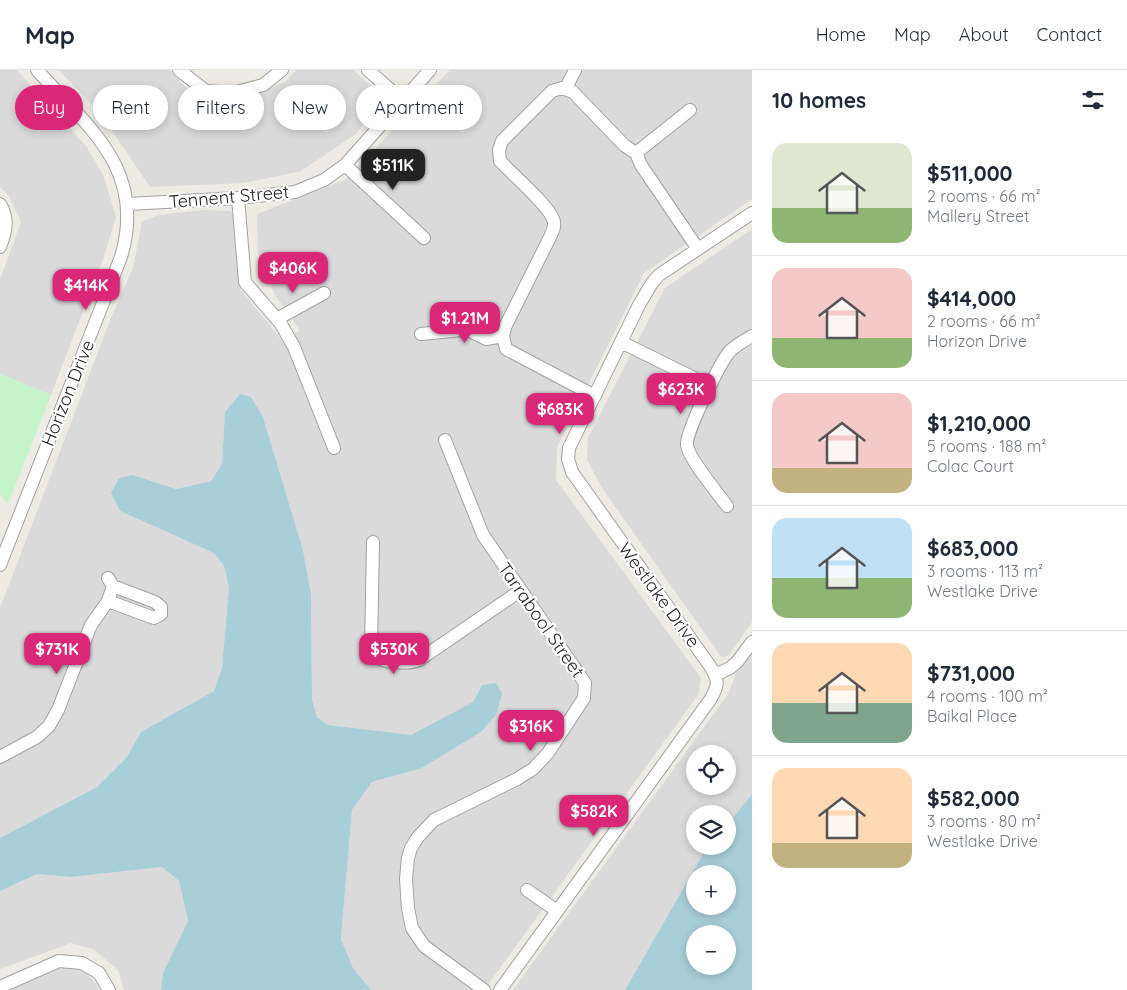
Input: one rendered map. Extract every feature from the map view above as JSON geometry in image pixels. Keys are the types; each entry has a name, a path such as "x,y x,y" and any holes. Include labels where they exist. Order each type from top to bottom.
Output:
{"street":[{"name":"Horizon Drive","path":"0,565 122,257 127,232 128,204 120,174 106,147 37,70"},
{"path":"179,70 206,91 233,92 263,85 282,70"},
{"path":"368,70 385,85"},
{"name":"Tennent Street","path":"416,85 430,70"},
{"path":"566,88 574,70"},
{"path":"594,396 506,349 503,336 506,325 554,228 554,221 545,206 500,161 500,146 506,136 552,91 566,88 573,92 625,146 636,153 641,165 698,249"},
{"path":"636,153 690,110"},
{"name":"Tennent Street","path":"128,204 238,198 295,192 324,180 344,165 375,130"},
{"path":"344,165 424,238"},
{"path":"238,198 245,282 277,319 294,347 334,448"},
{"path":"0,204 7,220 5,235 0,247"},
{"name":"Westlake Drive","path":"715,675 572,472 568,459 570,448 594,396 652,283 658,275 752,213"},
{"path":"277,319 324,292"},
{"path":"421,334 462,330 470,331 486,339 503,336"},
{"path":"727,506 693,458 687,446 688,436 710,386 729,351 752,336"},
{"path":"621,342 710,386"},
{"name":"Tarrabool Street","path":"445,440 483,535 585,683 584,698 548,753 533,769 518,780 434,820 425,828 411,848 407,867 408,908 412,928 424,946 484,990"},
{"path":"373,542 371,648 375,656 383,661 412,663 419,660 520,591"},
{"path":"0,757 37,737 48,726 58,710 91,625 108,601 110,582 155,602 161,607 161,614 154,618 108,601"},
{"path":"500,990 710,700 717,688 715,675 730,668 737,662 752,642"},
{"path":"527,890 557,911"},
{"path":"0,987 59,961 82,963 99,973 109,990"}],"shaded area":[{"path":"0,70 17,70 31,85 15,85 15,130 72,130 87,147 104,177 116,217 103,259 51,395 0,374 0,280 21,222 9,196 0,187"},
{"path":"59,70 170,70 184,85 178,85 178,130 264,130 264,90 274,86 274,130 346,130 346,85 277,85 285,82 296,70 353,70 370,85 356,85 356,130 359,130 356,134 301,171 244,183 150,187 111,130 168,130 168,85 93,85 93,106 83,95 83,85 73,85"},
{"path":"450,70 752,70 752,199 644,273 557,447 556,480 701,678 698,695 484,990 371,990 353,968 341,939 352,810 372,782 422,768 481,732 482,685 473,702 411,736 328,725 317,717 312,699 311,594 303,550 263,417 251,397 225,412 222,464 211,481 176,489 133,475 120,511 215,553 224,566 229,587 222,668 214,691 141,732 127,757 97,787 0,838 0,608 111,318 133,268 142,222 158,215 204,210 231,211 234,220 237,271 241,290 284,343 300,330 275,295 258,254 257,214 345,180 393,130 482,130 482,85 436,85"},
{"path":"752,229 752,622 729,655 722,658 602,488 587,460 588,438 665,288"},
{"path":"752,651 752,794 736,814 736,805 686,805 686,855 702,855 697,865 686,865 686,884 625,990 513,990 686,752 686,795 736,795 736,745 691,745 728,694 737,671"},
{"path":"162,867 179,881 188,921 163,973 161,990 124,990 118,970 93,949 71,943 0,969 0,891 37,874 71,877"},
{"path":"63,967 85,971 98,987 98,990 5,990"}],"green space":[{"path":"0,374 51,395 8,504 0,494"}],"water":[{"path":"240,394 251,397 263,417 303,550 311,594 312,699 317,717 328,725 411,735 473,702 482,685 496,683 502,694 496,715 481,732 422,768 372,782 352,810 341,939 353,968 371,990 161,990 163,973 188,921 179,881 162,867 71,877 37,874 0,891 0,838 97,787 127,757 141,732 214,691 222,668 229,587 224,566 214,553 120,511 111,493 119,478 133,475 176,489 211,481 222,464 225,412"},
{"path":"752,794 752,990 625,990 686,884 686,915 736,915 736,865 697,865 702,855 736,855 736,814"}]}
